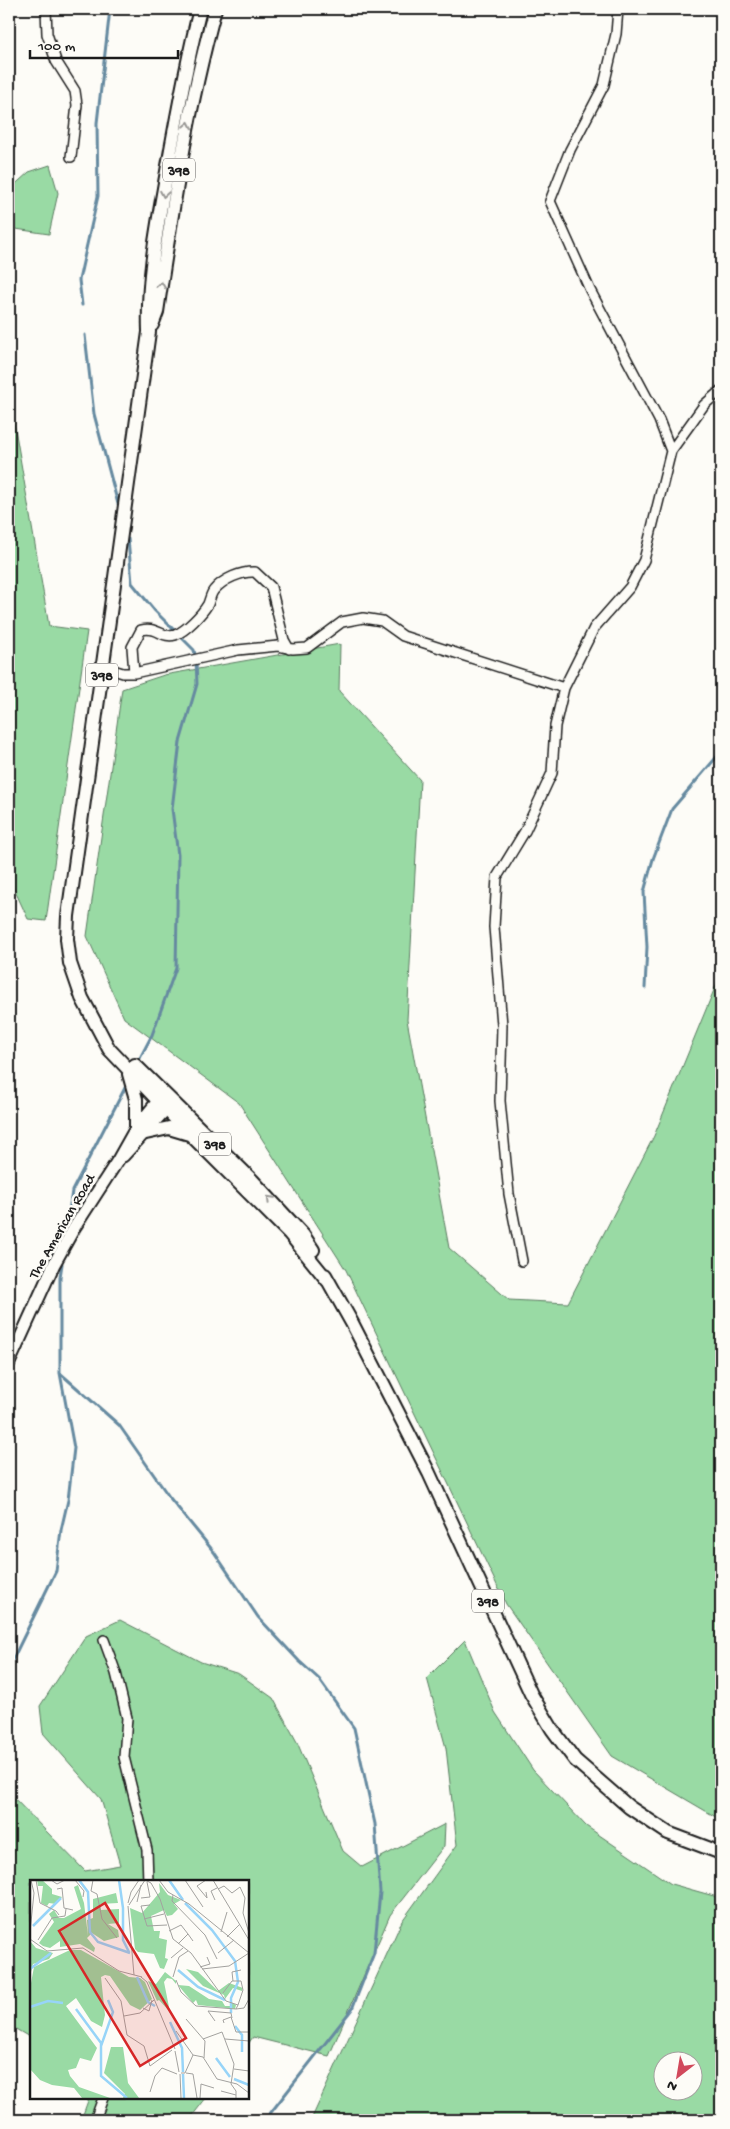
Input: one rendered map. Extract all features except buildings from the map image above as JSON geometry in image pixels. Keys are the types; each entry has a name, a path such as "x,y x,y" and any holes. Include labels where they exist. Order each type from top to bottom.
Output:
{"main road":[{"name":"398","path":"200,9 182,87 151,266 148,303 149,332 68,916 67,939 70,963 82,998 109,1049 164,1102 252,1180 303,1235 352,1323 425,1465 531,1694 552,1729 575,1760 629,1807 668,1833 721,1853"},
{"name":"398","path":"149,332 157,312 175,190 195,90 215,9"},
{"path":"182,87 191,92 195,90"},
{"name":"398","path":"90,1014 191,1135 289,1233 328,1281"},
{"path":"124,1065 135,1090 141,1130 169,1128 191,1135"},
{"name":"The American Road","path":"9,1363 54,1264 93,1196 118,1160 164,1102"}],"street":[{"path":"46,9 47,34 56,62 75,91 77,105 71,157"},
{"path":"618,9 616,34 604,85 570,150 550,201 590,290 659,420 671,451"},
{"path":"522,1261 509,1194 500,1101 502,1024 494,927 497,877 525,831 552,773 555,726 564,688 594,628 630,587 644,560 671,451 704,405 721,390"},
{"path":"134,673 132,647 142,630 152,629 165,635 173,636 179,633 187,628 208,605 213,590 246,571 255,572 271,587 284,640 289,649"},
{"path":"103,668 123,673 134,673 238,650 278,646 289,649 306,648 342,622 363,618 382,621 402,636 564,688"},
{"path":"104,1640 116,1672 128,1718 124,1757 148,1850 148,1880"},
{"path":"95,2120 103,2099"}],"green space":[{"path":"50,165 58,193 49,234 9,228 9,190 29,172"},
{"path":"9,410 12,411 49,626 87,631 46,921 28,919 9,878"},
{"path":"340,644 339,691 420,780 407,1020 449,1248 509,1300 568,1303 654,1136 721,973 721,1820 612,1756 506,1604 346,1270 239,1103 124,1018 87,936 122,689 164,675"},
{"path":"120,1620 201,1662 239,1674 273,1698 297,1742 343,1851 362,1867 445,1824 444,1846 390,1915 329,2056 253,2037 249,2043 249,1880 30,1880 30,2037 9,2025 9,1793 85,1871 120,1865 101,1799 43,1733 40,1706 86,1636"},
{"path":"465,1640 495,1712 533,1770 586,1826 671,1884 721,1898 721,2120 311,2120 402,1921 457,1845 446,1748 427,1678"},
{"path":"89,2099 205,2099 189,2120 81,2120"}],"waterway":[{"path":"82,305 79,280 98,196 97,123 110,9"},
{"path":"85,335 94,414 118,504"},
{"path":"128,539 132,583 155,611 194,650 197,684 180,742 172,809 178,855 176,968 152,1035 139,1060"},
{"path":"645,988 647,947 644,892 653,859 672,809 721,752"},
{"path":"67,1225 72,1191 127,1084"},
{"path":"9,1667 56,1571 61,1530 68,1500 74,1448 60,1373 60,1277 62,1264"},
{"path":"60,1373 119,1425 170,1498 214,1552 258,1617 299,1661 319,1679 354,1728 375,1824 380,1892 374,1953 352,2009 265,2120"}]}
